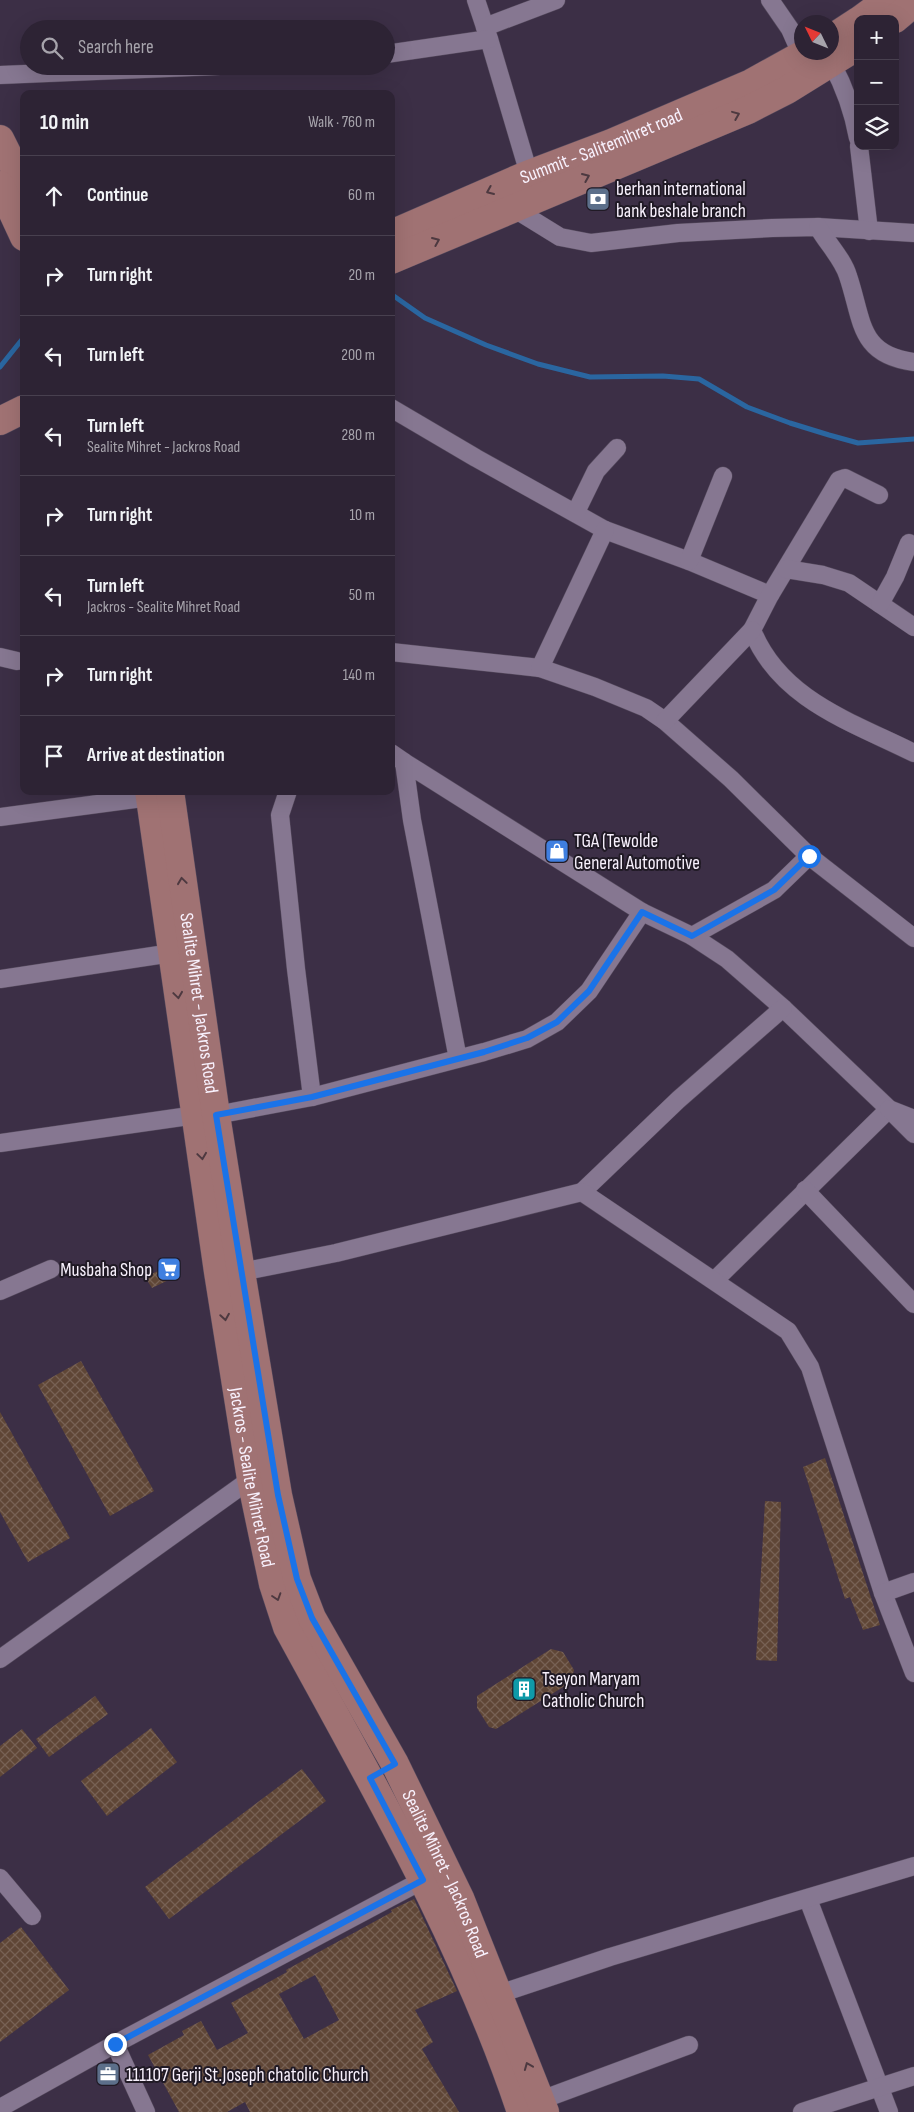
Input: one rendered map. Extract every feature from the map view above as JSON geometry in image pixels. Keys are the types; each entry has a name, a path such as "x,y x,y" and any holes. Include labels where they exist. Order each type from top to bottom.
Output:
{"main road":[{"path":"866,15 886,0"},
{"path":"899,15 914,3"},
{"path":"839,43 854,26"},
{"path":"839,50 854,47"},
{"name":"Summit - Salitemihret road","path":"395,232 529,174 614,153 794,60"},
{"path":"395,258 513,208 614,153 748,110 819,60"},
{"path":"0,139 20,179"},
{"path":"0,185 20,228"},
{"path":"0,421 20,411"},
{"name":"Jackros - Sealite Mihret Road","path":"156,795 172,954 206,1115 251,1479 273,1584 287,1627 370,1778 423,1880 469,1978 509,2077 536,2108"},
{"name":"Sealite Mihret - Jackros Road","path":"156,795 206,1115 241,1272 278,1495 297,1579 312,1618 395,1764 460,1898 499,1994 536,2108"},
{"path":"370,1778 395,1764"}],"street":[{"path":"476,0 529,174"},
{"path":"395,52 487,33 556,0"},
{"path":"770,0 794,36"},
{"path":"835,60 854,116"},
{"path":"0,75 20,74"},
{"path":"859,150 869,231"},
{"path":"513,208 560,237 591,243 678,233 818,228 914,233"},
{"path":"818,228 848,274 860,321 871,342 882,354 914,362"},
{"path":"395,410 605,530 689,561 770,595"},
{"path":"576,512 596,472 617,448"},
{"path":"689,561 723,476"},
{"path":"665,720 752,630 770,595 839,480 845,478 879,494"},
{"path":"540,668 605,530"},
{"path":"880,604 909,543"},
{"path":"786,570 823,575 849,583 914,627"},
{"path":"752,630 770,664 796,691 827,712 914,753"},
{"path":"395,652 540,668 595,687 646,708 665,720 731,779 809,856 914,938"},
{"path":"0,657 17,661"},
{"path":"397,758 642,912 692,936 727,958 783,1008 914,1134"},
{"path":"397,758 409,805 458,1059"},
{"path":"0,818 144,795"},
{"path":"287,795 280,815 312,1097"},
{"path":"692,936 774,890 809,856"},
{"path":"0,1143 206,1115 312,1097 458,1059 527,1038 557,1022 589,991 642,912"},
{"path":"0,978 172,954"},
{"path":"241,1272 336,1253 582,1192 678,1100 783,1008"},
{"path":"889,1109 914,1119"},
{"path":"715,1280 889,1109"},
{"path":"805,1190 914,1304"},
{"path":"582,1192 788,1331 810,1367 883,1593 914,1673"},
{"path":"0,1291 51,1269"},
{"path":"0,1659 251,1479"},
{"path":"883,1593 914,1582"},
{"path":"499,1994 610,1957 914,1866"},
{"path":"0,1878 32,1916"},
{"path":"0,2108 115,2044 423,1880"},
{"path":"808,1899 889,2112"},
{"path":"115,2044 146,2112"},
{"path":"536,2108 690,2045"},
{"path":"802,2112 880,2089 914,2076"}],"building":[{"name":"Musbaha Shop","path":"175,1263 177,1276 152,1288 145,1277"},
{"path":"81,1361 154,1491 110,1516 38,1385"},
{"path":"0,1412 70,1538 28,1562 0,1512"},
{"path":"825,1458 880,1625 863,1630 850,1597 845,1599 803,1467"},
{"path":"765,1501 781,1502 777,1661 756,1660"},
{"name":"Tseyon Maryam Catholic Church","path":"551,1649 563,1652 574,1670 571,1682 496,1729 489,1727 477,1708 477,1696"},
{"path":"95,1696 108,1714 49,1757 36,1739"},
{"path":"151,1728 177,1762 107,1816 81,1781"},
{"path":"22,1729 37,1748 0,1777 0,1746"},
{"path":"302,1769 326,1801 169,1919 145,1887"},
{"path":"414,1899 457,1991 415,2010 433,2042 422,2049 459,2112 250,2112 245,2102 227,2112 179,2112 148,2055 184,2035 182,2031 201,2021 217,2050 248,2033 231,2003 287,1972 286,1970 392,1912 391,1910","holes":["315,1975 339,2020 304,2039 279,1994"]},
{"path":"21,1927 69,1990 0,2042 0,1943"}],"waterway":[{"path":"395,297 425,318 486,345 538,364 590,377 663,376 699,379 747,407 829,435 858,443 914,439"},
{"path":"0,367 20,342"}],"place":[{"name":"berhan international bank beshale branch","path":"598,199"},
{"name":"TGA (Tewolde General Automotive","path":"557,851"},
{"name":"Musbaha Shop","path":"169,1269"},
{"name":"Tseyon Maryam Catholic Church","path":"524,1689"},
{"name":"111107 Gerji St.Joseph chatolic Church","path":"108,2074"}],"route":[{"path":"115,2044 423,1880 370,1778 395,1764 312,1618 297,1579 278,1495 216,1115 312,1097 484,1052 527,1038 557,1022 589,991 642,912 692,936 774,890 809,856"}]}
